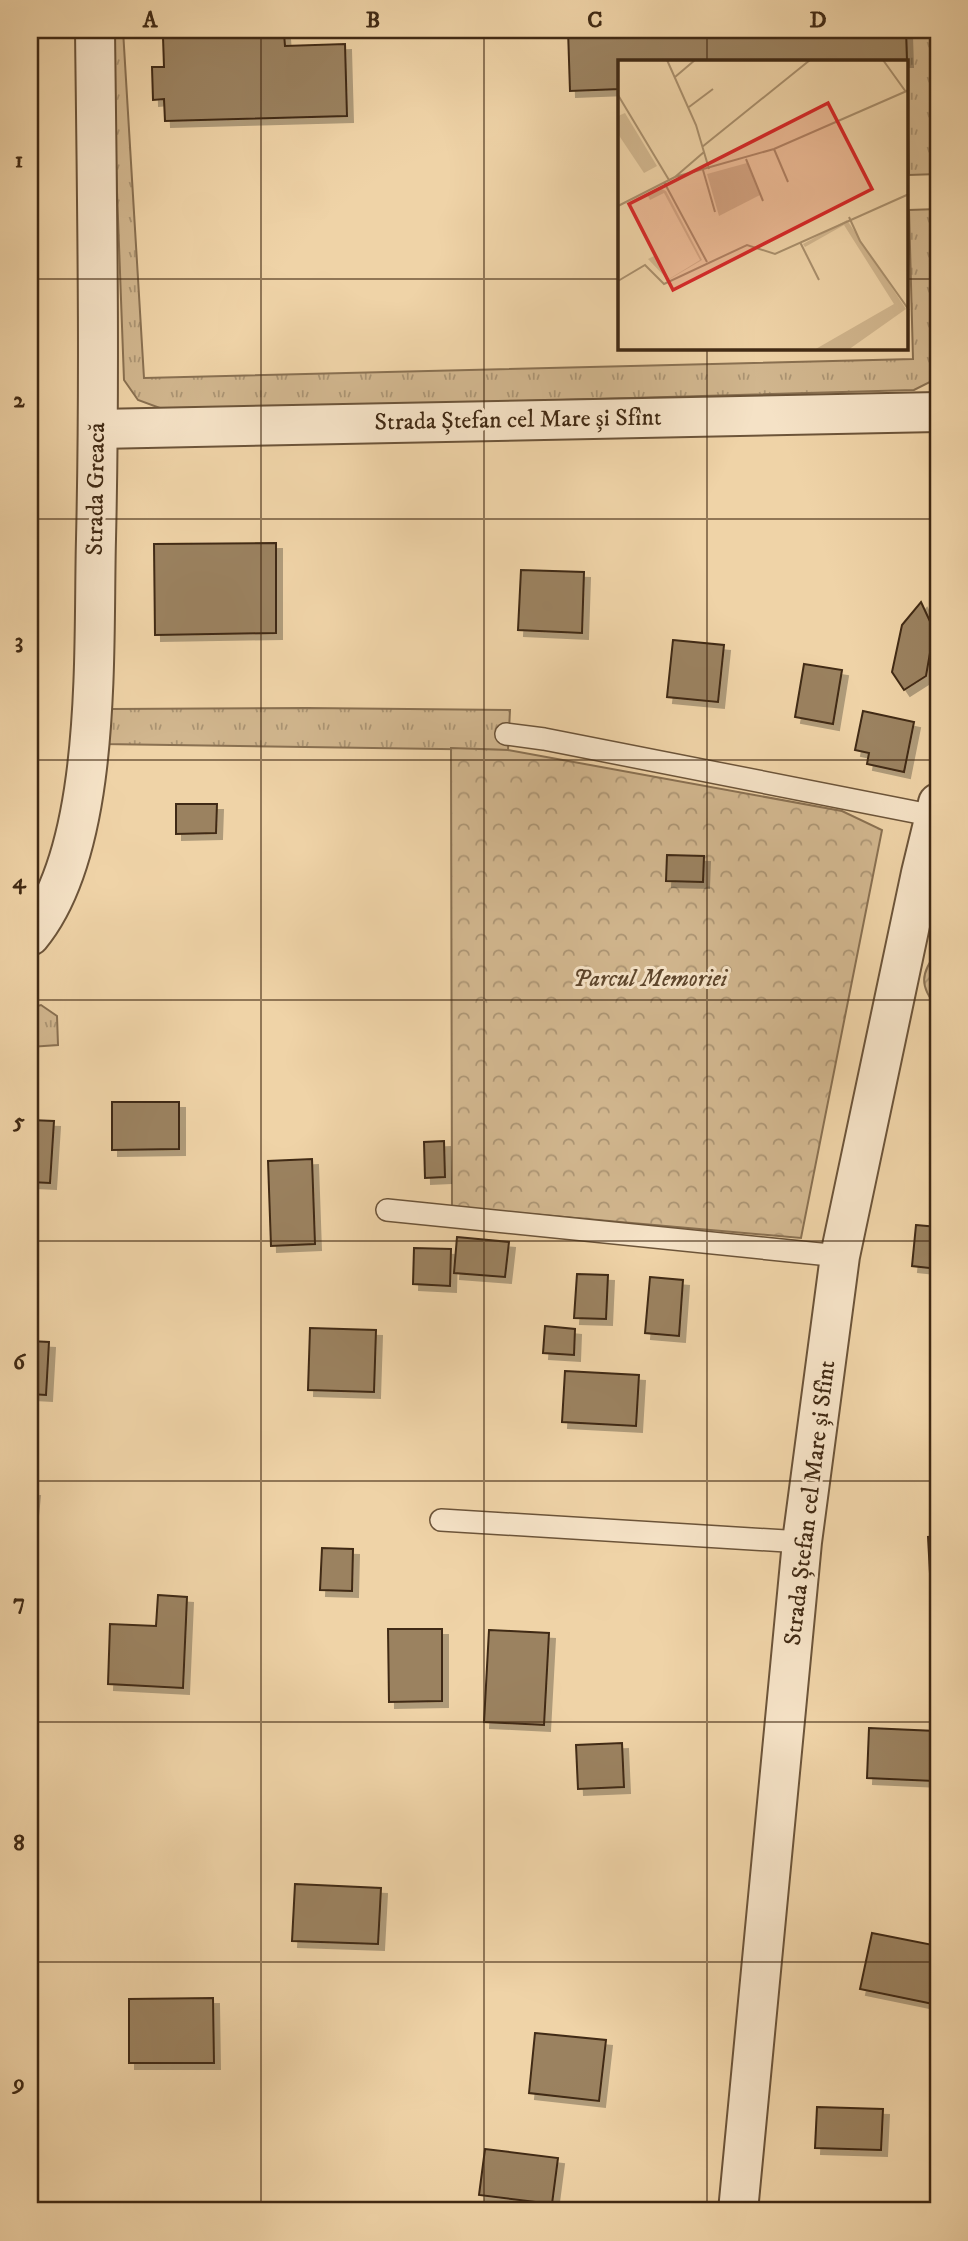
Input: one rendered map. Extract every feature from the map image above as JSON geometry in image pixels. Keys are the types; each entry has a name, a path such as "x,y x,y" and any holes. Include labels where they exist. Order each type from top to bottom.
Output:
{"street":[{"name":"Strada Greacă","path":"30,936 43,920 66,867 79,813 91,733 98,429 95,30"},
{"name":"Strada Ștefan cel Mare și Sfînt","path":"98,429 938,412"},
{"name":"Strada Ștefan cel Mare și Sfînt","path":"738,2211 802,1542 840,1256 930,875 937,809"}],"lane":[{"path":"506,734 937,809"},
{"path":"387,1210 840,1256"},
{"path":"441,1520 802,1542"}],"green space":[{"path":"111,30 123,30 144,378 913,359 909,210 938,209 938,378 914,390 168,411 138,400 124,380"},
{"path":"906,30 938,30 938,174 909,175"},
{"path":"111,709 510,710 508,750 103,744"},
{"name":"Parcul Memoriei","path":"451,748 508,750 842,811 882,830 801,1238 452,1207"},
{"path":"938,951 938,1008 927,993 924,980 928,966"},
{"path":"41,1005 57,1016 58,1045 30,1047 30,1008"}],"building":[{"path":"568,30 906,30 907,60 618,60 618,89 570,91"},
{"path":"284,33 285,46 345,44 347,116 165,121 164,99 153,100 152,67 164,67 163,37"},
{"path":"276,543 276,633 155,635 154,544"},
{"path":"521,570 584,572 582,633 518,630"},
{"path":"921,602 934,630 926,676 904,690 892,672 902,625"},
{"path":"673,640 724,645 718,702 667,697"},
{"path":"804,664 842,670 833,724 795,717"},
{"path":"863,711 914,722 904,772 867,764 869,753 855,750"},
{"path":"176,804 217,804 216,833 176,834"},
{"path":"667,855 704,856 703,882 666,881"},
{"path":"933,1062 938,1062 938,1144 930,1143"},
{"path":"112,1102 179,1102 179,1149 112,1150"},
{"path":"30,1120 54,1121 50,1183 30,1182"},
{"path":"444,1141 445,1177 425,1178 424,1142"},
{"path":"312,1159 315,1244 271,1246 268,1161"},
{"path":"916,1225 938,1227 938,1269 912,1266"},
{"path":"457,1237 509,1242 505,1277 454,1273"},
{"path":"414,1248 451,1249 450,1286 413,1284"},
{"path":"577,1274 608,1275 606,1319 574,1318"},
{"path":"650,1277 683,1280 679,1336 645,1333"},
{"path":"545,1326 575,1329 574,1355 543,1353"},
{"path":"310,1328 376,1330 374,1392 308,1390"},
{"path":"30,1341 49,1342 46,1395 30,1394"},
{"path":"565,1371 639,1375 636,1426 562,1422"},
{"path":"30,1490 34,1490 30,1530"},
{"path":"938,1536 938,1609 932,1610 928,1537"},
{"path":"322,1548 353,1549 352,1591 320,1590"},
{"path":"158,1595 187,1597 183,1688 108,1684 110,1624 156,1626"},
{"path":"388,1629 442,1629 442,1701 389,1702"},
{"path":"489,1630 549,1633 544,1725 484,1722"},
{"path":"869,1728 936,1731 934,1781 867,1778"},
{"path":"622,1743 624,1787 578,1789 576,1745"},
{"path":"295,1884 381,1888 378,1944 292,1941"},
{"path":"872,1933 938,1946 938,2005 860,1989"},
{"path":"213,1998 214,2063 129,2063 129,1999"},
{"path":"535,2033 606,2040 599,2101 529,2093"},
{"path":"817,2107 883,2109 881,2150 815,2148"},
{"path":"485,2149 558,2158 552,2204 479,2195"}]}
